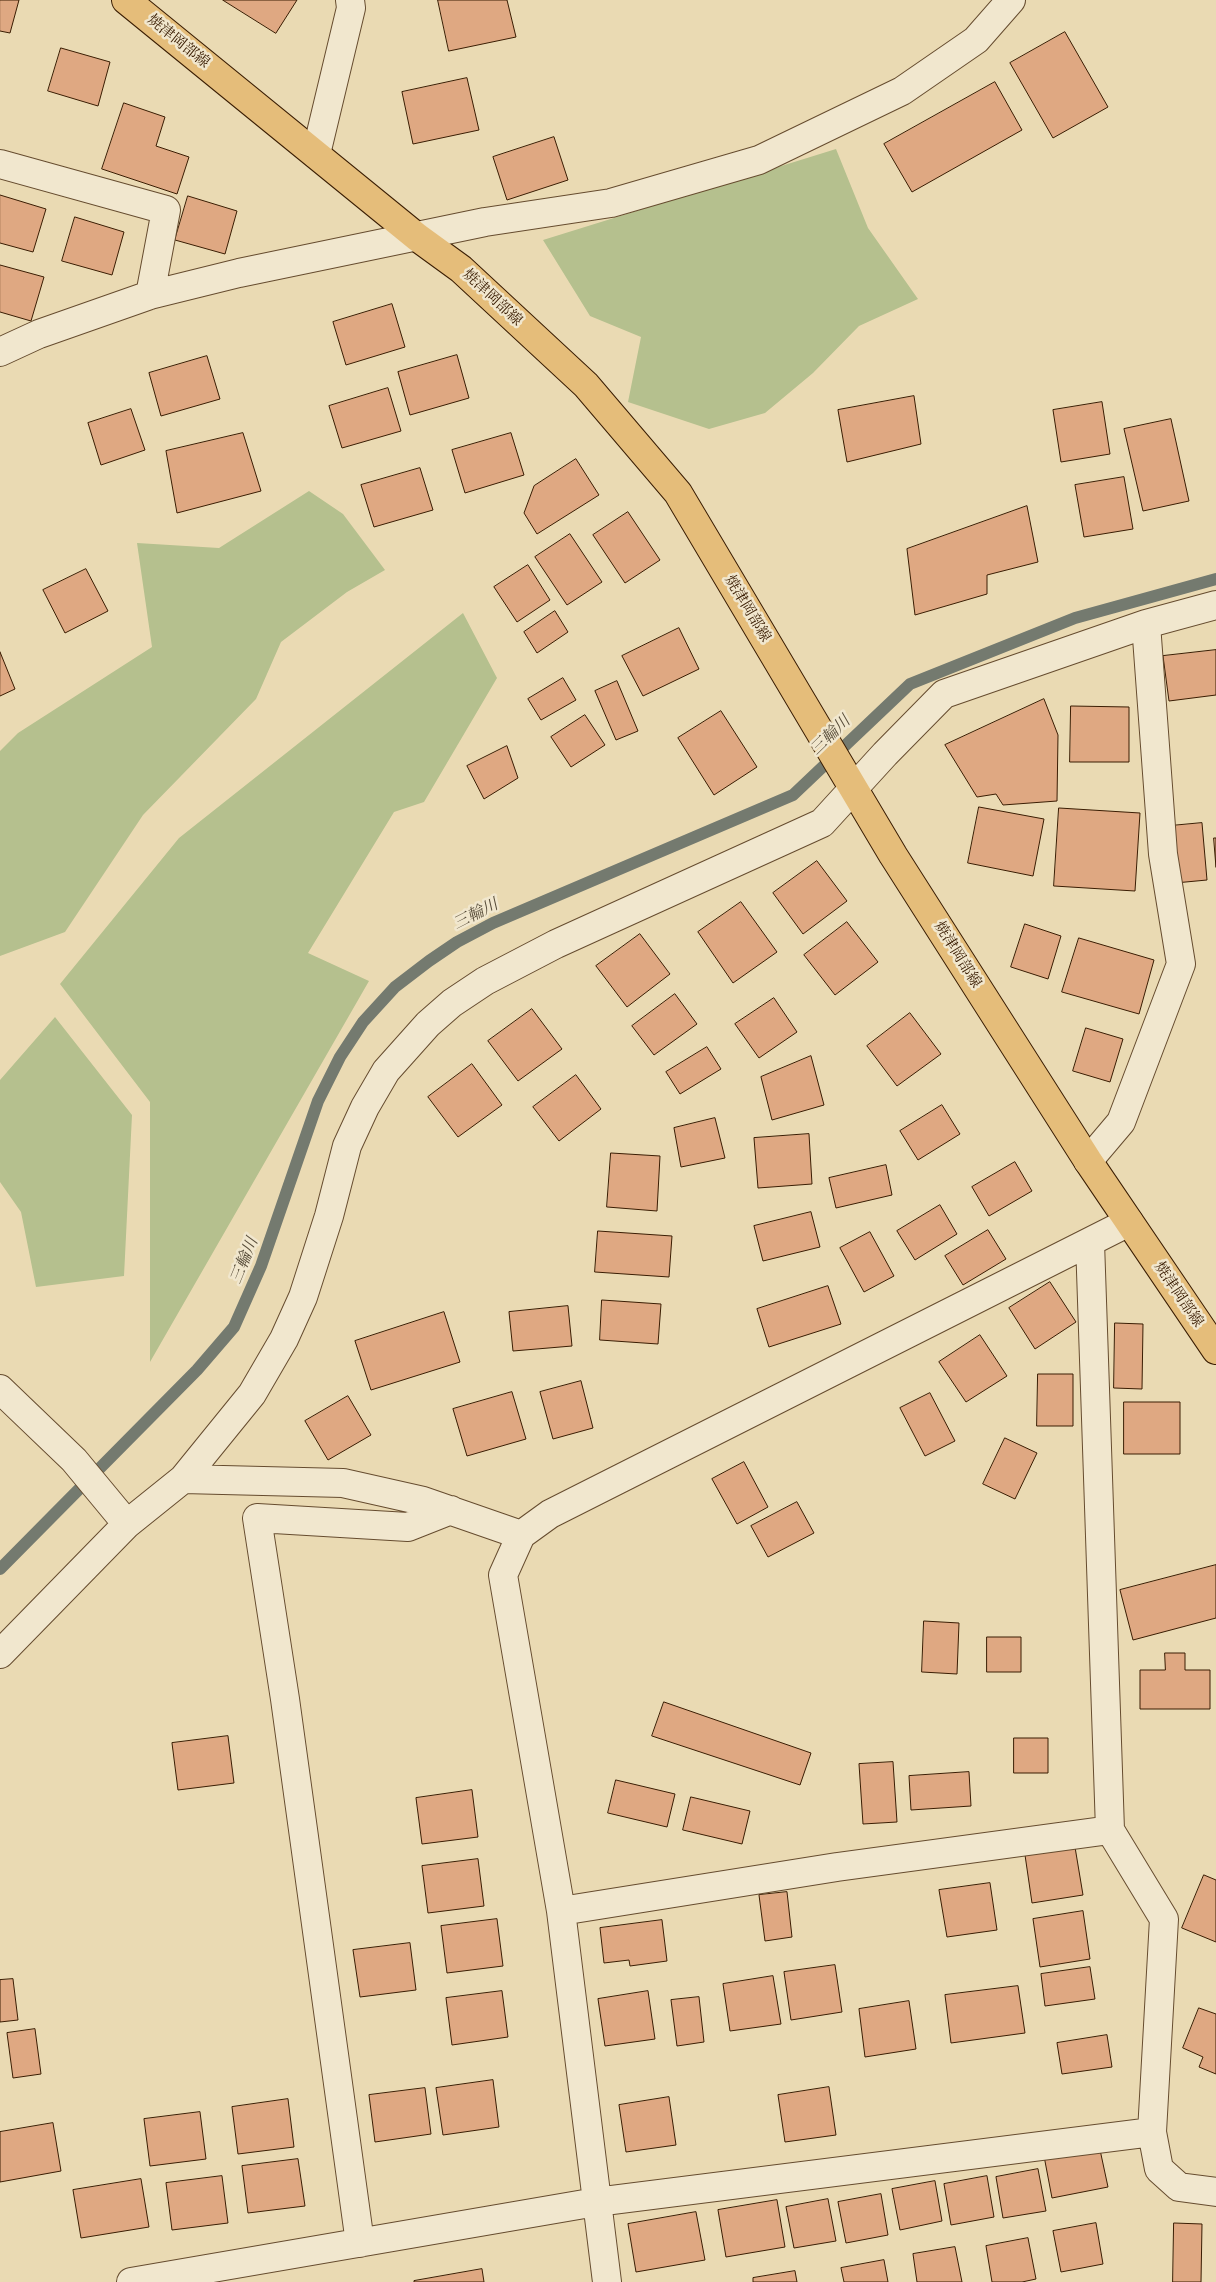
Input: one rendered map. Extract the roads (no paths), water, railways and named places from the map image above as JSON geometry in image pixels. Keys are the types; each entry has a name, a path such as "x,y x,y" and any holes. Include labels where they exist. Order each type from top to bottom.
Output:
{"main road":[{"name":"焼津岡部線","path":"126,0 417,236 461,268 586,385 678,493 894,854 1088,1160 1216,1350"}],"street":[{"path":"316,154 351,8 350,0"},
{"path":"0,352 12,337 150,295 240,273 485,222 610,203 759,160 902,91 976,40 1011,0"},
{"path":"0,164 166,210 150,295"},
{"path":"0,1654 127,1524 183,1479 252,1394 284,1339 304,1298 329,1216 347,1146 365,1107 386,1071 428,1024 452,1003 520,962 615,916 822,823 944,694 1146,624 1216,604"},
{"path":"1088,1160 1121,1122 1181,964 1163,854 1146,624"},
{"path":"607,2282 560,1911 503,1576 521,1535 550,1514 1129,1222"},
{"path":"1090,1242 1110,1830 1164,1919 1152,2132 1159,2169 1179,2187 1216,2192"},
{"path":"0,1390 74,1460 127,1524"},
{"path":"183,1479 343,1483 423,1500 521,1535"},
{"path":"360,2243 286,1699 257,1518 408,1527 450,1510"},
{"path":"560,1911 837,1867 1110,1830"},
{"path":"131,2282 167,2279 596,2202 1152,2132"}],"waterway":[{"name":"三輪川","path":"0,1569 197,1370 234,1327 261,1266 318,1101 340,1057 363,1022 395,987 457,942 493,923 793,795 910,684 1075,618 1216,579"}]}
